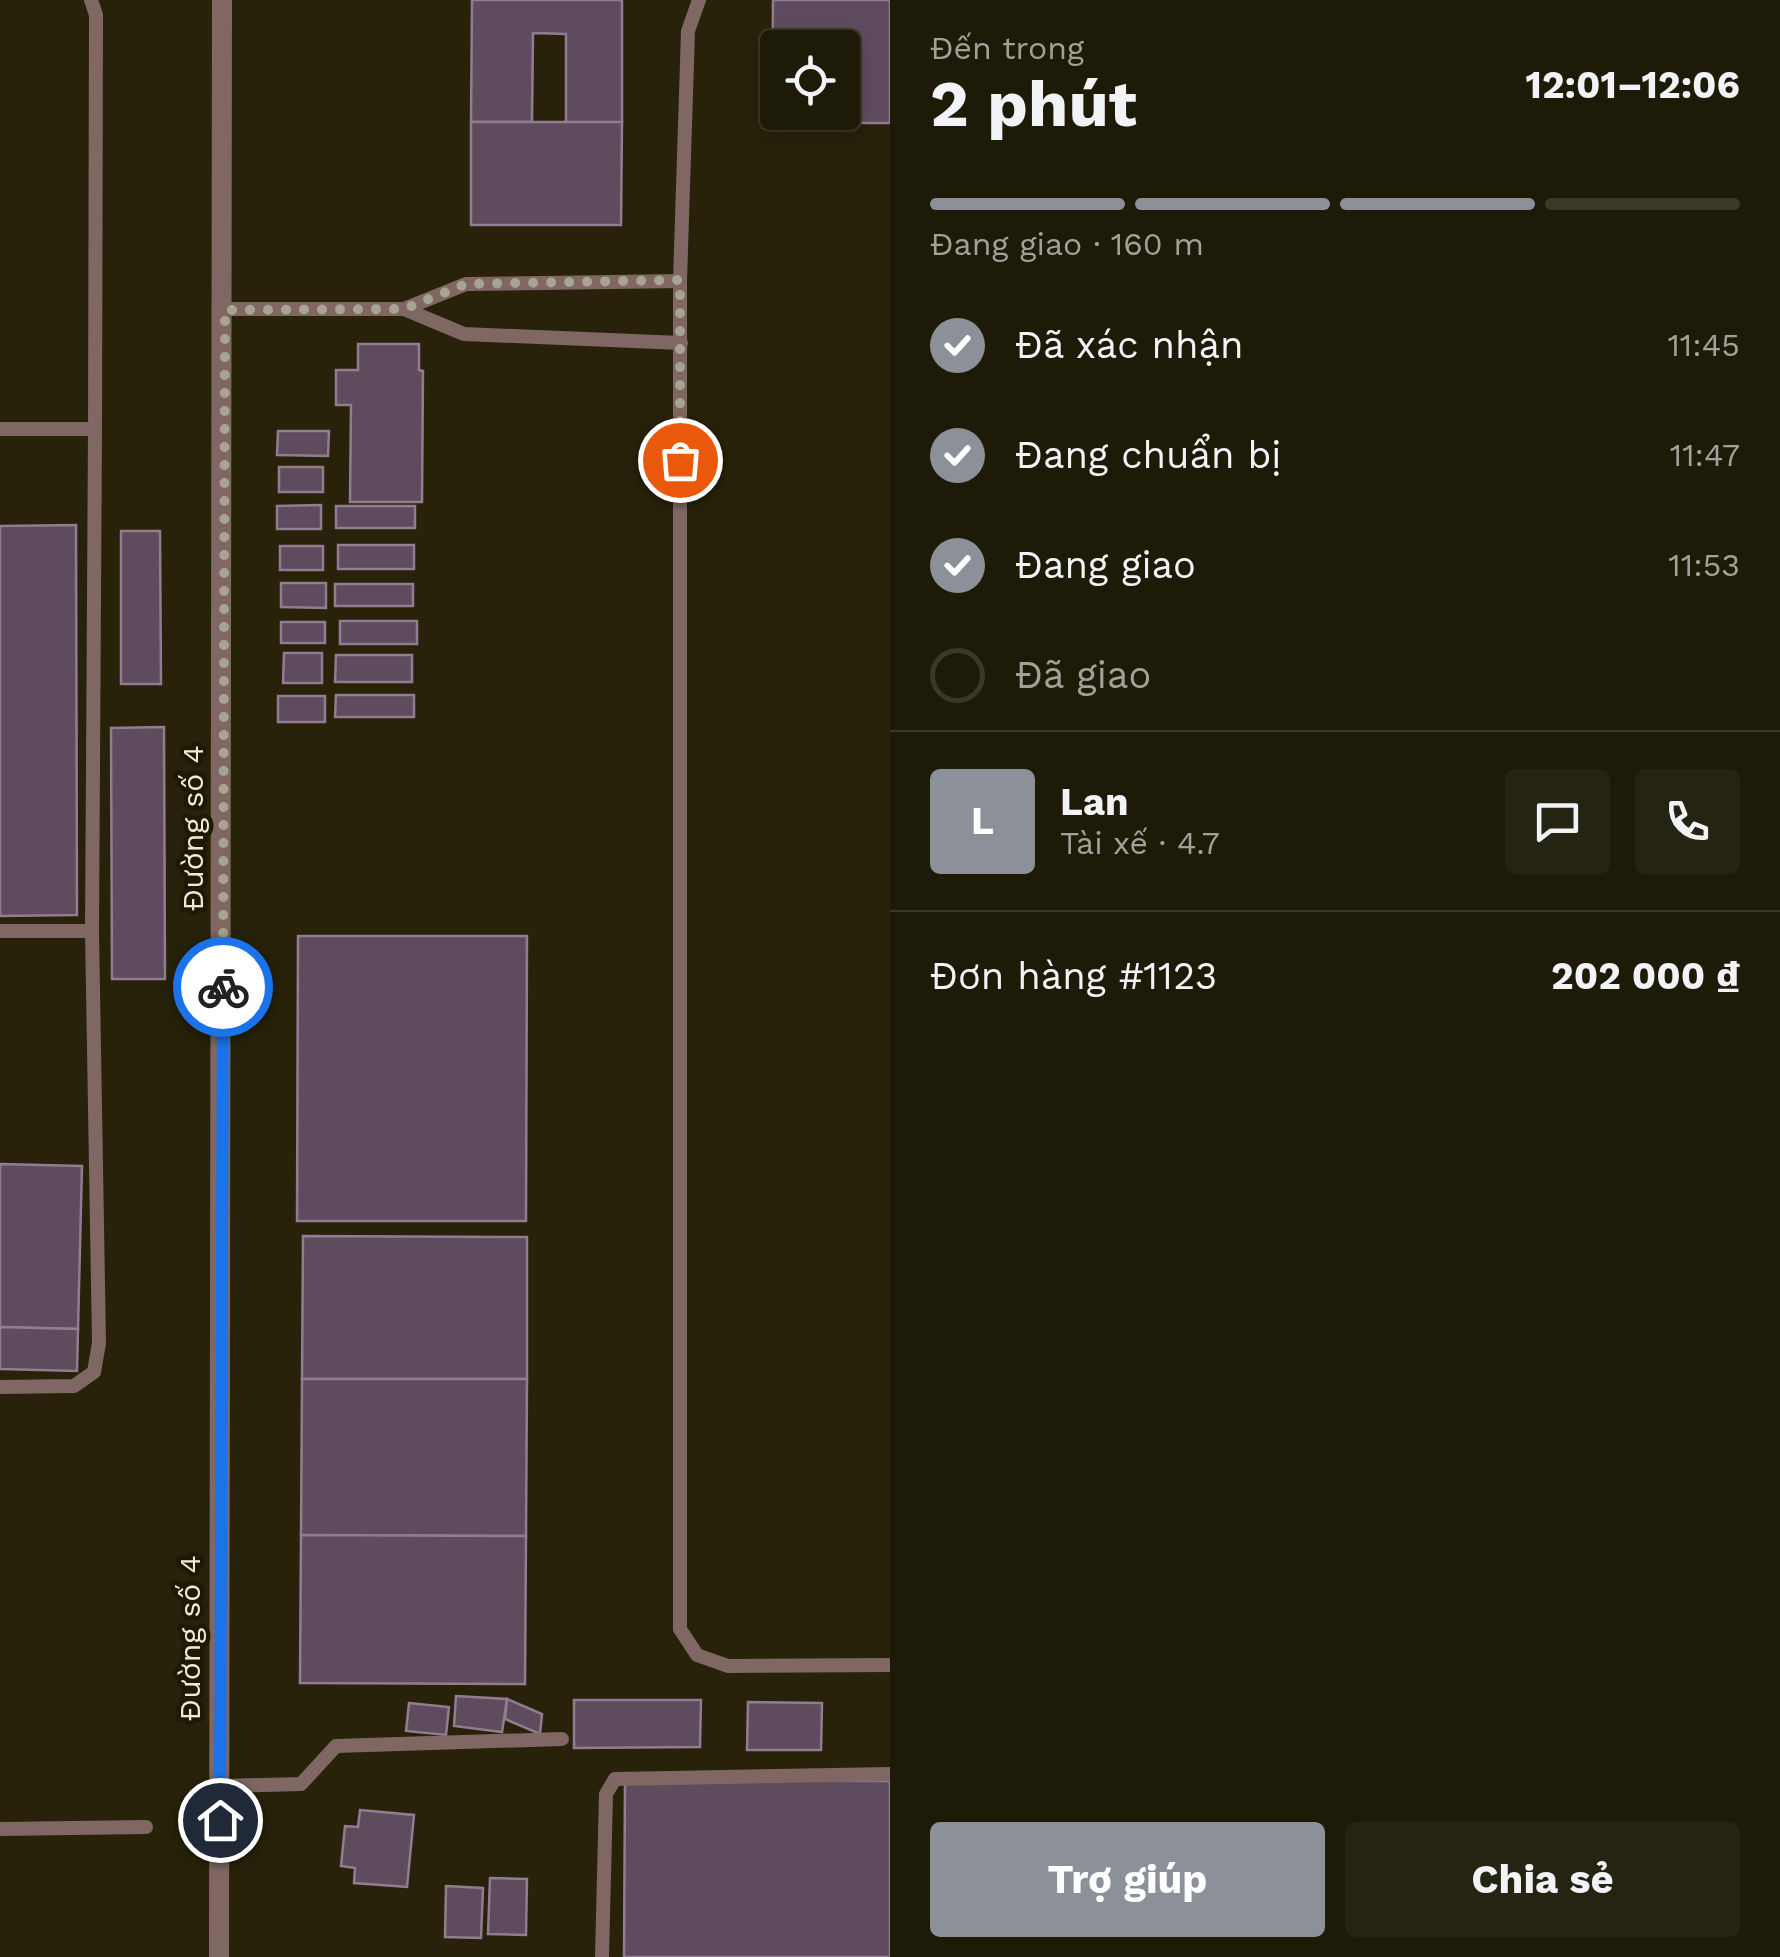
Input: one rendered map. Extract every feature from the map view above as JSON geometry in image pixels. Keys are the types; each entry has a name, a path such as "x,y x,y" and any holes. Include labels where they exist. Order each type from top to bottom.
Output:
{"street":[{"name":"Đường số 4","path":"219,1957 225,310 222,0"}],"lane":[{"path":"0,1386 74,1386 94,1372 99,1343 92,931 96,15 90,0"},
{"path":"699,0 688,31 680,280 680,1630 697,1655 728,1666 890,1665"},
{"path":"225,310 404,309 466,284 680,280"},
{"path":"404,309 464,334 680,343"},
{"path":"0,428 95,430"},
{"path":"0,931 92,931"},
{"path":"220,1786 300,1784 336,1746 562,1739"},
{"path":"602,1957 606,1794 615,1779 890,1774"},
{"path":"0,1829 146,1827"}],"building":[{"path":"472,0 622,0 622,122 566,123 566,34 533,33 532,122 471,122"},
{"path":"773,0 890,0 890,123 860,123 860,30 773,30"},
{"path":"471,122 622,122 621,225 471,225"},
{"path":"358,344 419,344 419,370 423,371 422,502 350,502 351,405 336,405 336,370 358,370"},
{"path":"278,431 329,431 328,456 277,455"},
{"path":"279,467 323,467 323,492 279,492"},
{"path":"321,505 321,529 277,529 277,506"},
{"path":"336,506 415,506 415,528 336,528"},
{"path":"76,525 77,915 0,916 0,526"},
{"path":"121,531 160,531 161,684 121,684"},
{"path":"338,545 414,545 414,569 338,569"},
{"path":"280,546 323,546 323,570 280,570"},
{"path":"281,583 326,583 326,608 281,607"},
{"path":"335,584 413,584 413,606 335,606"},
{"path":"340,621 417,621 417,644 340,644"},
{"path":"281,622 325,622 325,643 281,643"},
{"path":"284,653 322,653 322,683 283,683"},
{"path":"336,655 412,655 412,682 335,682"},
{"path":"336,695 414,695 414,717 335,717"},
{"path":"278,696 325,696 325,722 278,722"},
{"path":"164,727 165,979 112,979 111,728"},
{"path":"298,936 527,936 526,1221 297,1221"},
{"path":"0,1164 82,1166 78,1329 0,1327"},
{"path":"303,1236 527,1237 527,1379 302,1379"},
{"path":"0,1327 78,1329 77,1371 0,1369"},
{"path":"302,1379 527,1379 526,1536 301,1535"},
{"path":"301,1535 526,1536 525,1684 300,1683"},
{"path":"456,1696 507,1699 502,1732 454,1726"},
{"path":"507,1699 542,1714 540,1734 505,1719"},
{"path":"574,1700 701,1700 700,1747 574,1748"},
{"path":"748,1702 822,1703 821,1750 747,1750"},
{"path":"409,1703 449,1707 446,1735 406,1731"},
{"path":"625,1780 890,1781 890,1957 624,1957"},
{"path":"360,1810 414,1815 407,1887 354,1883 355,1868 341,1866 345,1826 358,1827"},
{"path":"490,1878 527,1879 526,1935 488,1934"},
{"path":"446,1886 483,1888 481,1938 445,1937"}],"way so far":[{"path":"223,987 225,310 404,309 466,284 680,280 680,460"}],"route":[{"path":"220,1820 223,987"}]}
